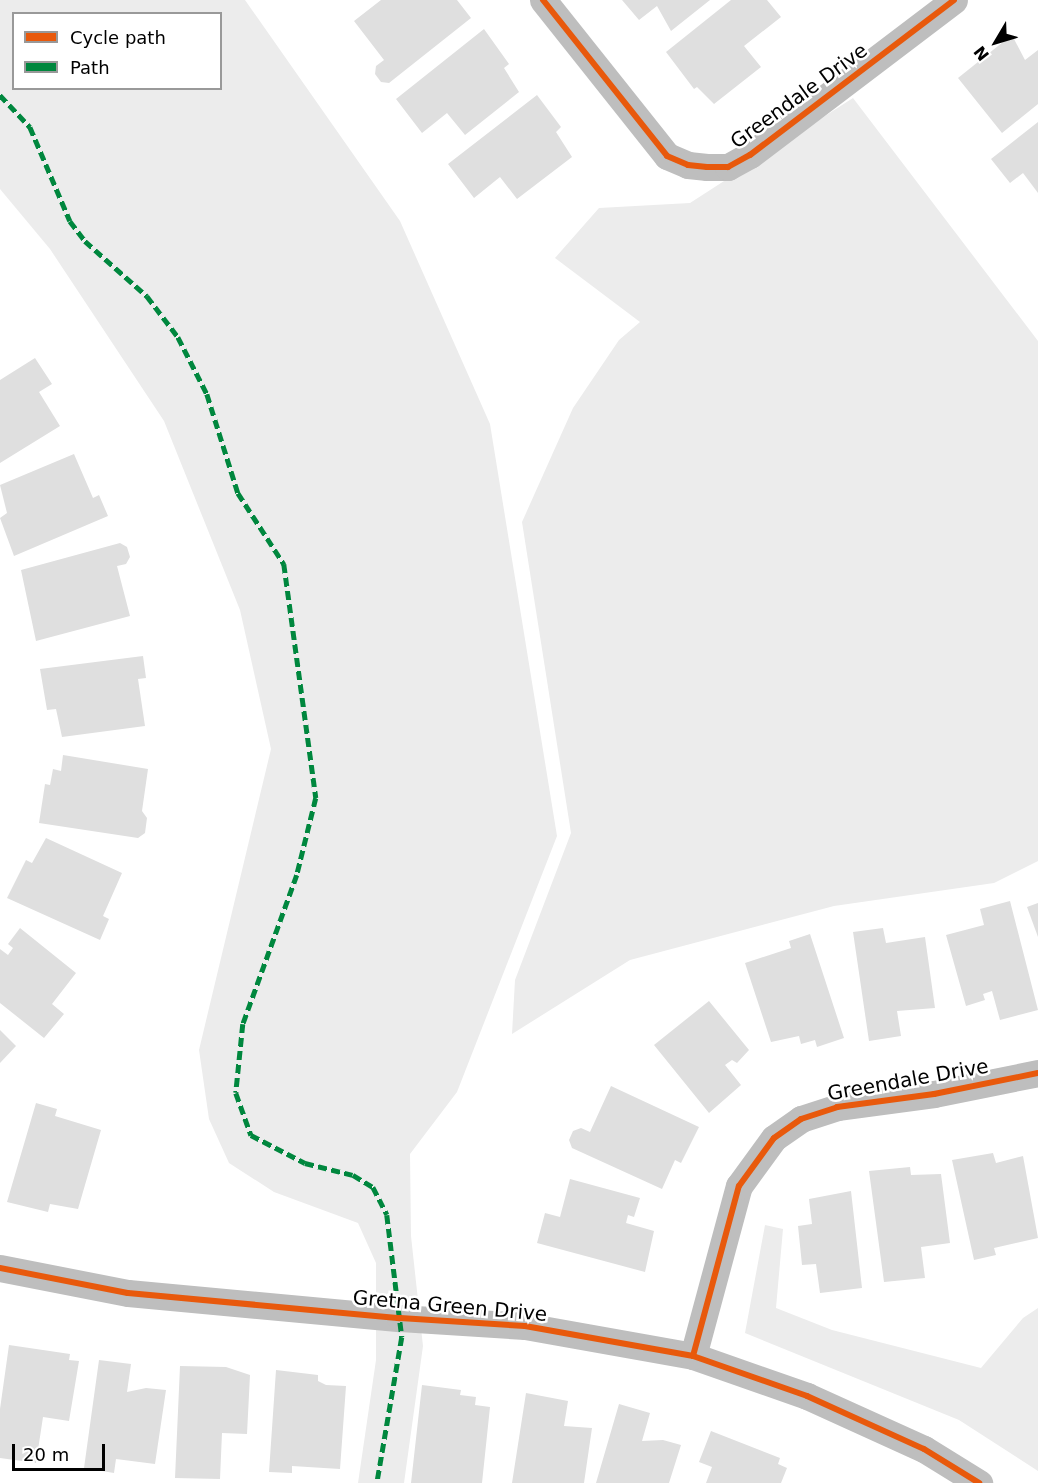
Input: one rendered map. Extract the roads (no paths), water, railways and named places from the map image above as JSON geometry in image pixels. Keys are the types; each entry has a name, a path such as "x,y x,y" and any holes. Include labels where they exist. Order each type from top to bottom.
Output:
{"street":[{"name":"Greendale Drive","path":"543,0 668,156 688,165 728,167 750,155 954,0"},
{"name":"Greendale Drive","path":"693,1356 739,1186 774,1138 801,1119 837,1107 934,1094 1038,1073"},
{"name":"Gretna Green Drive","path":"0,1268 128,1293 400,1318 525,1326 693,1356 807,1396 924,1449 979,1483"}]}
